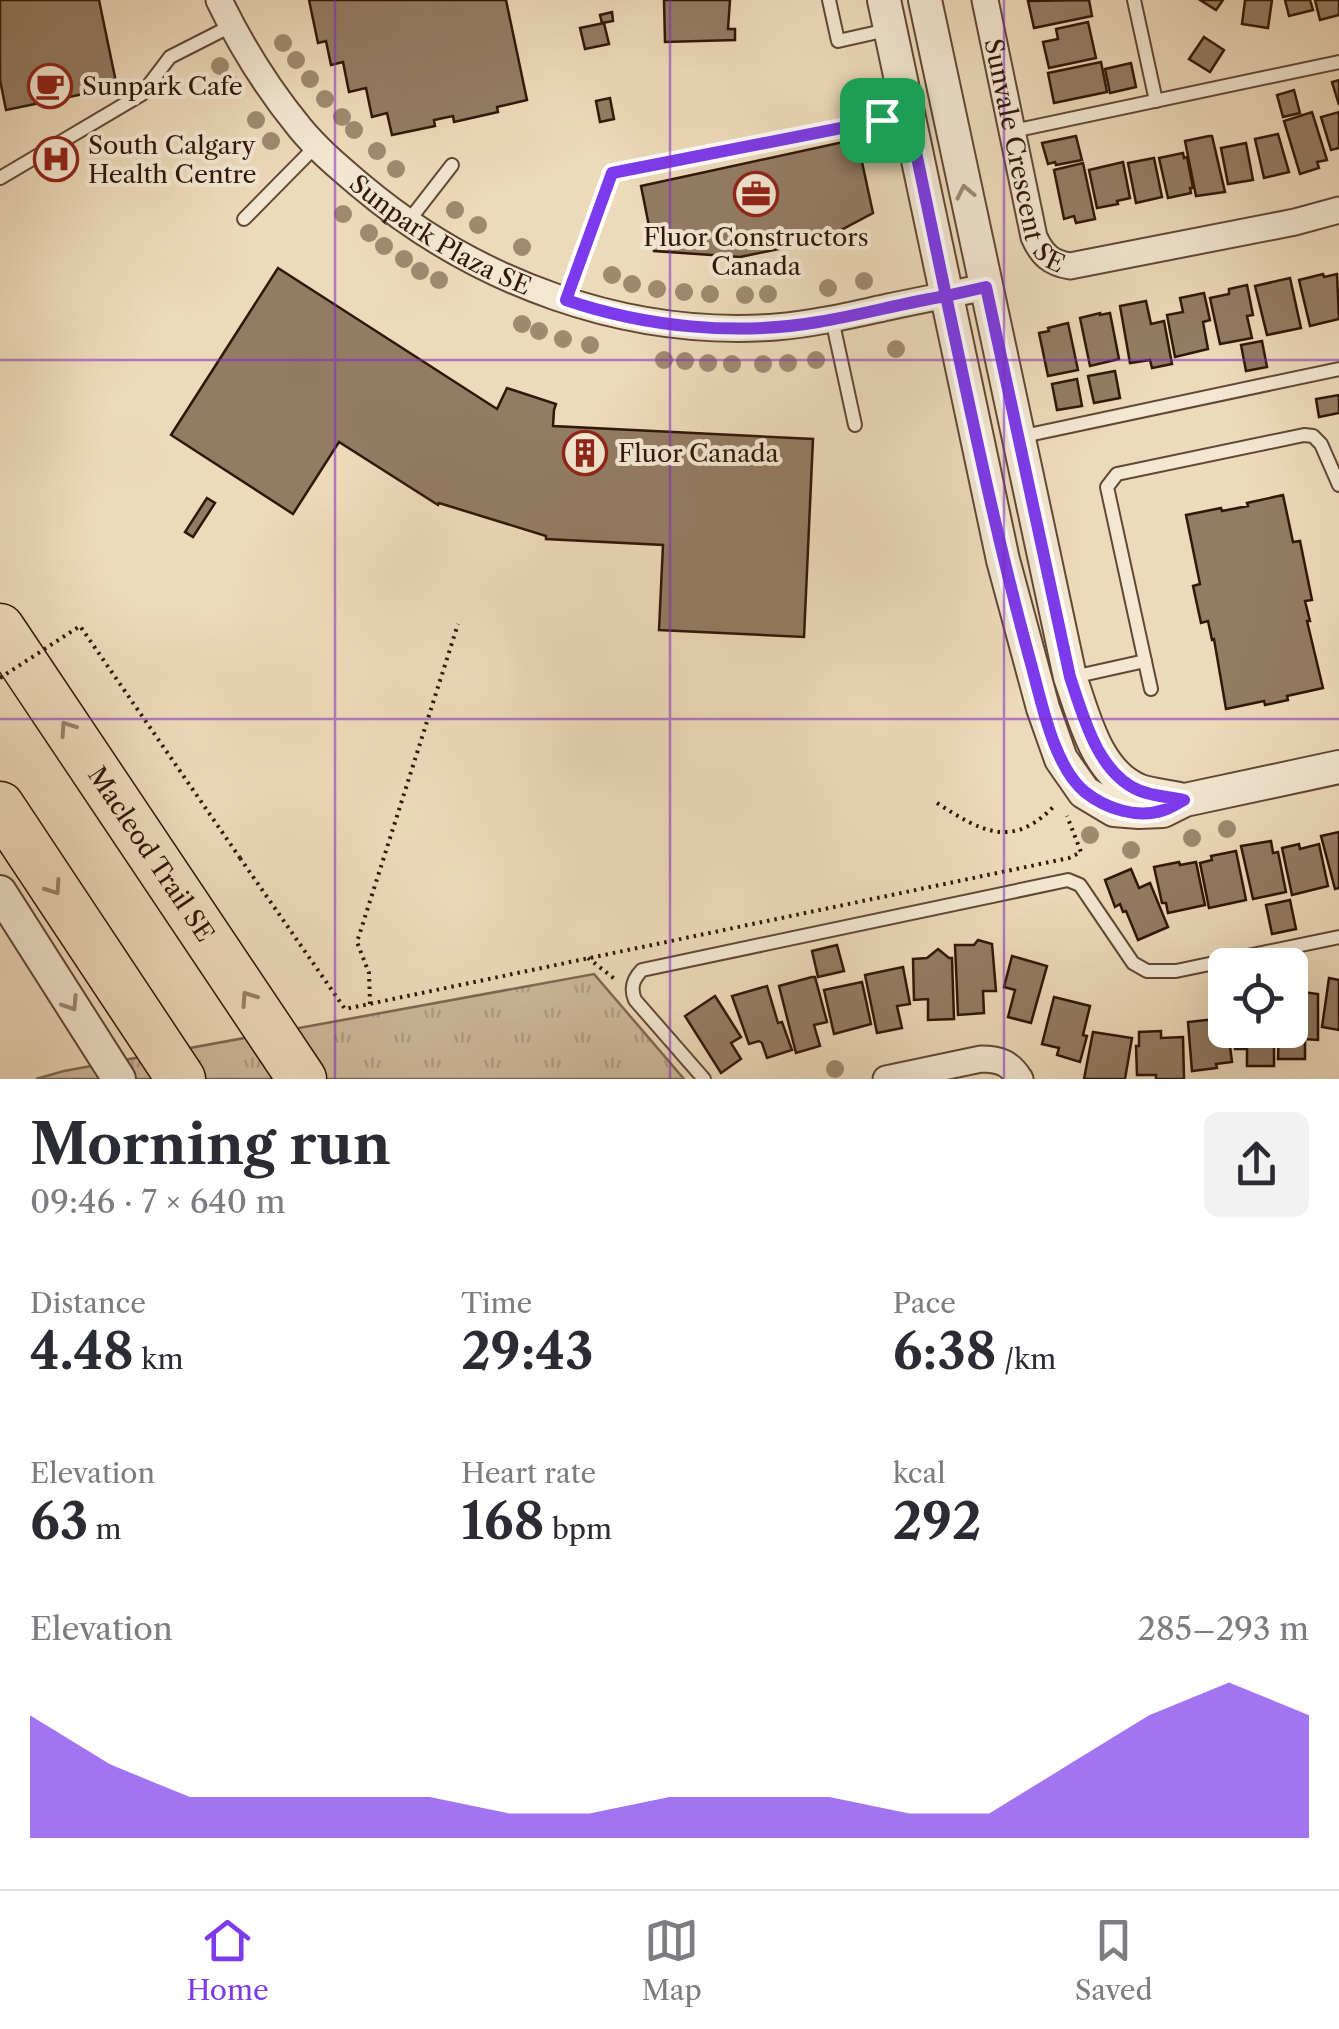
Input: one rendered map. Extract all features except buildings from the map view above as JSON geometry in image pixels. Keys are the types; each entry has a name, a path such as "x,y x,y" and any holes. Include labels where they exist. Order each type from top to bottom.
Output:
{"highway":[{"name":"Macleod Trail SE","path":"0,628 302,1079"},
{"path":"0,806 181,1079"}],"street":[{"name":"Sunpark Plaza SE","path":"219,0 274,94 302,131 335,164 407,223 510,280 642,320 734,328 832,319 986,287"},
{"path":"925,0 1070,677 1097,749 1112,770 1137,790 1184,800"},
{"name":"Sunvale Crescent SE","path":"986,0 1034,237 1047,258 1070,266 1339,210"},
{"path":"887,15 1003,560 1061,759 1084,792 1114,810 1139,812 1163,811 1184,800 1339,767"},
{"path":"0,892 119,1079"},
{"path":"886,1079 981,1059 1004,1061 1020,1079"}],"lane":[{"path":"829,0 838,41 887,15"},
{"path":"1134,0 1156,101"},
{"path":"0,178 142,94 170,57 231,26"},
{"path":"1013,131 1339,62"},
{"path":"566,300 612,173 908,114"},
{"path":"244,219 317,146"},
{"path":"407,223 452,164"},
{"path":"832,319 855,424"},
{"path":"1017,437 1339,369"},
{"path":"1151,690 1107,487 1118,474 1304,435 1314,436 1321,444 1339,485"},
{"path":"1070,677 1145,661"},
{"path":"704,1079 635,1000 633,981 646,968 1068,880 1080,885 1133,963 1147,971 1176,971 1339,937"}],"path":[{"path":"370,1004 369,972 357,942 458,624"},
{"path":"0,678 80,626 345,1009 1069,858 1081,852 1066,814"},
{"path":"937,803 972,825 1000,834 1028,827 1060,799"},
{"path":"588,958 632,993"}],"green space":[{"path":"594,974 684,1079 36,1079 64,1071"}],"place":[{"name":"Sunpark Cafe","path":"50,86"},
{"name":"South Calgary Health Centre","path":"56,159"},
{"name":"Fluor Constructors Canada","path":"756,194"},
{"name":"Fluor Canada","path":"585,453"}],"route":[{"path":"882,120 612,173 566,300 642,320 734,328 816,322 946,296 1003,560 1061,759 1084,792 1114,810 1163,811 1184,800 1137,790 1112,770 1097,749 1085,720 1070,677 986,287 946,296 908,114 882,120"}]}
